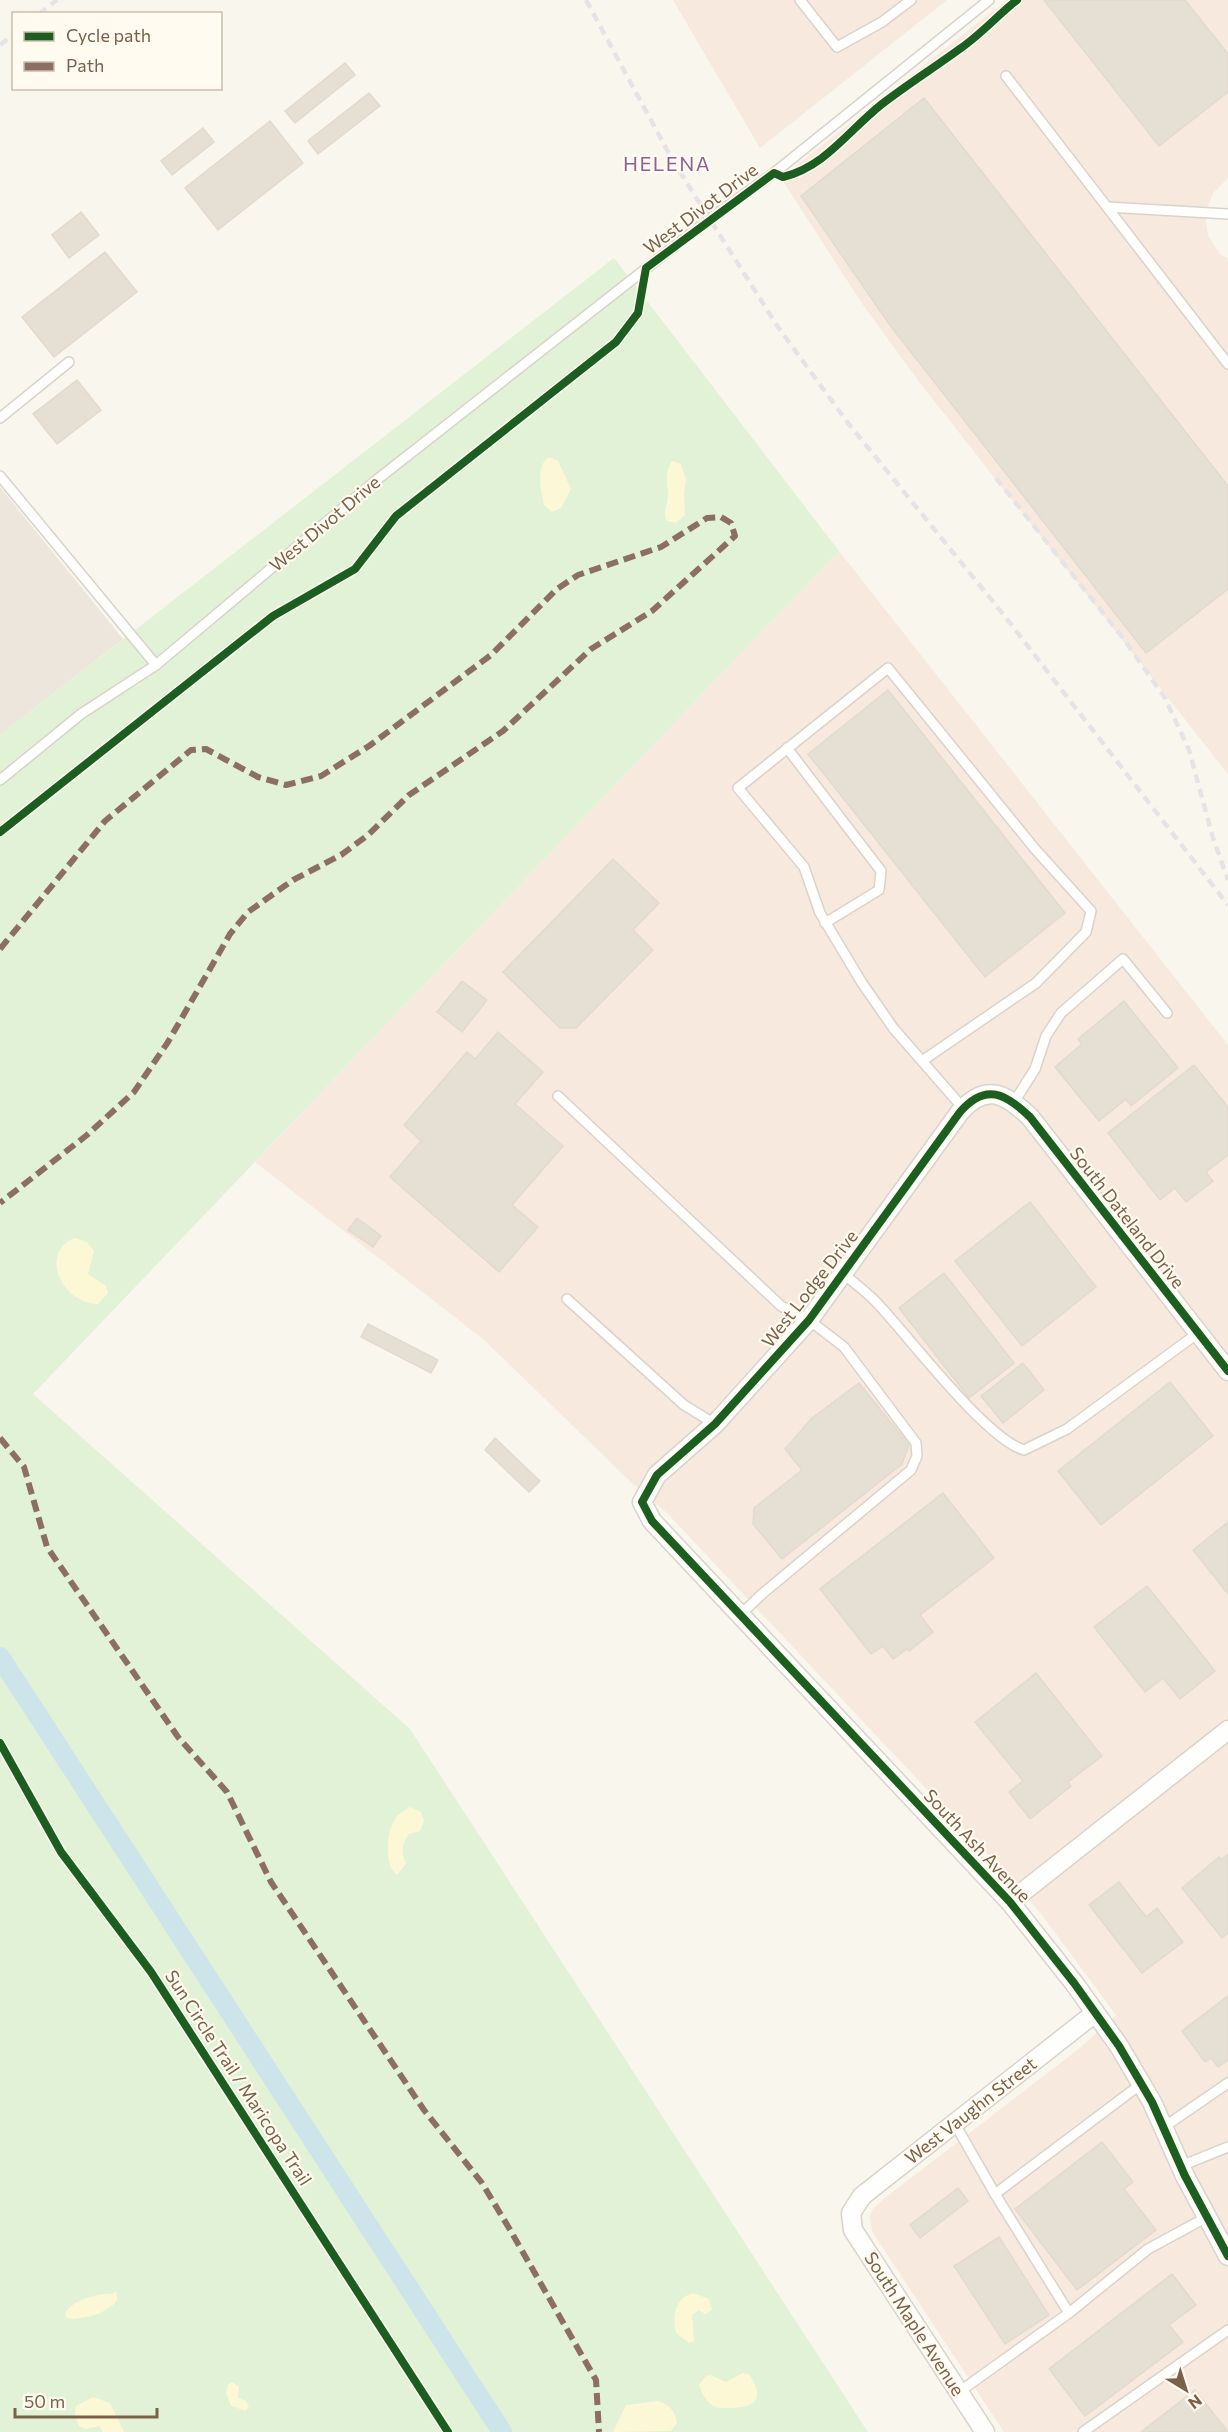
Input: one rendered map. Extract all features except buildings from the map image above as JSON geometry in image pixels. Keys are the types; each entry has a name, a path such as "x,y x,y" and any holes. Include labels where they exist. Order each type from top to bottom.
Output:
{"street":[{"name":"South Dateland Drive","path":"995,1093 1014,1102 1030,1117 1228,1371"},
{"name":"West Lodge Drive","path":"642,1502 657,1475 715,1424 809,1320 963,1108 973,1098 995,1093"},
{"name":"South Ash Avenue","path":"642,1502 652,1521 1010,1902 1095,2013 1141,2084 1228,2256"},
{"path":"1010,1902 1228,1730"},
{"name":"West Vaughn Street","path":"851,2213 862,2196 1095,2013"},
{"name":"South Maple Avenue","path":"851,2213 853,2230 985,2432"}],"lane":[{"path":"800,0 837,47 882,22 911,0"},
{"name":"West Divot Drive","path":"0,780 81,714 156,666 375,482 708,220 774,173 989,0"},
{"path":"1006,76 1228,364"},
{"path":"1107,207 1228,213"},
{"path":"0,418 69,362"},
{"path":"0,476 156,666"},
{"path":"922,1061 1036,983 1086,932 1091,911 1035,849 888,668 738,788 804,867 825,923 881,1011 922,1061 963,1108"},
{"path":"787,748 881,871 879,890 825,923"},
{"path":"1014,1102 1035,1069 1046,1036 1061,1013 1123,959 1167,1013"},
{"path":"558,1096 781,1306 809,1320 844,1347 916,1443 917,1456 911,1470 762,1594 740,1616"},
{"path":"844,1274 876,1302 981,1420 1012,1446 1024,1450 1067,1429 1198,1333"},
{"path":"567,1299 684,1405 715,1424"},
{"path":"1164,2127 1228,2083"},
{"path":"995,2194 1141,2084"},
{"path":"955,2124 995,2194 1069,2313"},
{"path":"1181,2166 1228,2146"},
{"path":"959,2392 1069,2313 1148,2249 1207,2217"},
{"path":"1083,2432 1228,2330"}],"shaded area":[{"path":"673,0 947,0 760,148"},
{"path":"1007,0 1228,0 1228,178 1213,193 1205,214 1208,236 1220,254 1228,259 1228,774 920,383 861,302 781,178"},
{"path":"0,487 123,639 0,735"},
{"path":"839,551 1228,1045 1228,2432 1004,2432 873,2233 869,2218 873,2209 881,2201 1080,2048 1116,2015 1042,1915 996,1863 667,1513 632,1483 483,1339 255,1162"}],"green space":[{"path":"614,258 839,551 33,1394 410,1729 868,2432 0,2432 0,735"}],"sand":[{"path":"549,457 558,461 571,489 561,508 552,512 544,505 540,479 542,466"},
{"path":"672,461 681,464 686,480 685,515 676,523 667,521 665,515 668,496 667,473"},
{"path":"75,1238 87,1242 94,1251 88,1274 106,1286 108,1293 98,1304 85,1302 74,1296 59,1276 58,1254 64,1245"},
{"path":"410,1807 421,1812 424,1821 420,1831 409,1834 404,1841 403,1852 406,1864 397,1875 390,1864 388,1840 396,1817"},
{"path":"116,2291 117,2300 108,2309 94,2315 73,2319 65,2315 67,2310 78,2302"},
{"path":"693,2293 709,2299 712,2310 705,2314 699,2310 692,2315 694,2341 689,2343 676,2333 674,2320 679,2303 687,2295"},
{"path":"743,2373 749,2374 754,2382 757,2395 752,2404 739,2408 714,2406 706,2399 699,2385 706,2376 710,2375 726,2382"},
{"path":"232,2382 239,2387 238,2398 246,2401 249,2406 246,2411 231,2406 226,2393 228,2385"},
{"path":"93,2397 110,2403 124,2432 103,2432 99,2426 86,2429 79,2426 75,2414 76,2406"},
{"path":"658,2401 666,2404 675,2415 677,2423 671,2431 613,2432 626,2405"}],"waterway":[{"path":"0,1657 502,2432"}],"railway":[{"path":"42,12 57,0"},
{"path":"586,0 673,161 778,327 848,423 1003,614 1228,905"},
{"path":"0,45 12,36"},
{"path":"996,478 1123,638 1165,698 1189,750 1213,838 1228,880"}],"marked path":[{"path":"0,949 105,821 191,750 206,749 258,777 286,785 321,776 369,746 491,655 557,589 578,575 661,547 707,518 721,517 731,523 735,536 652,611 591,649 503,731 409,795 368,835 341,855 293,880 248,912 230,934 168,1042 134,1092 87,1135 0,1203"},
{"path":"0,1438 24,1467 47,1547 178,1737 227,1792 271,1882 424,2110 482,2183 596,2380 599,2432"}],"cycle path":[{"path":"0,832 273,616 355,569 396,516 616,342 638,313 646,268 774,173 783,177 812,165 882,104 968,43 1017,0"},
{"path":"1228,1371 1030,1117 1004,1097 987,1094 969,1103 960,1112 809,1320 715,1424 657,1475 642,1502 652,1521 1010,1902 1074,1983 1119,2046 1152,2102 1185,2176 1228,2256"},
{"name":"Sun Circle Trail / Maricopa Trail","path":"0,1743 61,1852 151,1972 448,2432"}],"district":[{"name":"HELENA","path":"667,164"}]}
